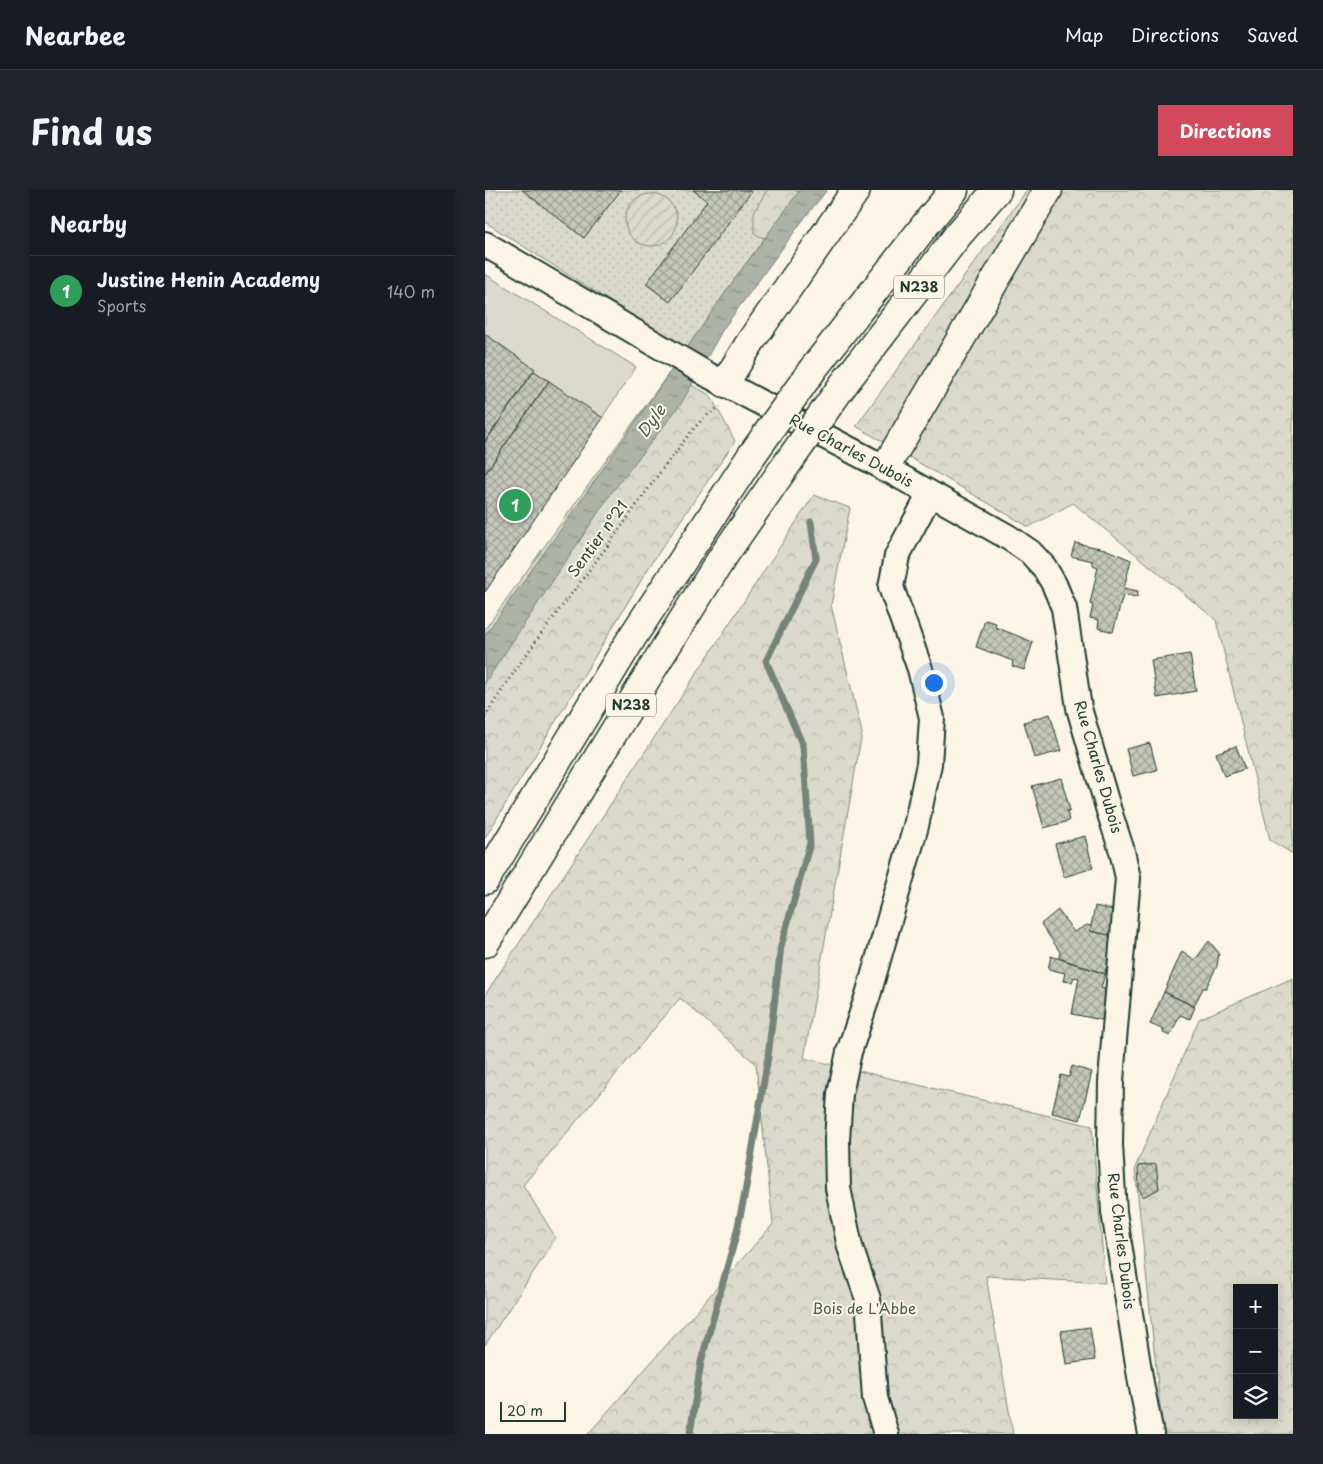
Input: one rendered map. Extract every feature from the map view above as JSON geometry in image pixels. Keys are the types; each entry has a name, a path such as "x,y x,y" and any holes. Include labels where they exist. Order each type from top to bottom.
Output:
{"highway":[{"path":"727,384 751,341 856,190"},
{"name":"N238","path":"485,880 633,636 753,455 813,369 954,190"},
{"name":"N238","path":"485,943 722,558 843,385 958,235 997,190"},
{"path":"885,468 1048,190"}],"street":[{"name":"Rue Charles Dubois","path":"485,244 671,353 1009,537 1030,552 1045,568 1054,584 1064,608 1079,708 1122,851 1128,878 1113,1048 1110,1145 1114,1212 1151,1434"},
{"path":"886,1434 875,1398 868,1298 850,1247 838,1188 837,1140 840,1094 849,1052 868,995 913,835 929,764 932,718 920,669 891,587 897,556 931,494"}],"path":[{"name":"Sentier n°21","path":"485,716 523,658 575,591 696,425 711,411 734,404 727,384"}],"green space":[{"path":"485,190 800,190 734,280 687,350 485,222"},
{"path":"767,190 794,190 802,194 775,239 761,237 754,233 754,212"},
{"path":"1027,190 1293,190 1293,854 1270,840 1216,620 1073,503 1029,527 856,426"},
{"path":"651,194 661,196 669,202 675,210 677,220 675,230 669,238 661,244 651,246 641,244 633,238 627,230 625,220 627,210 633,202 641,196"},
{"path":"485,274 636,367 485,592"},
{"path":"669,373 710,395 735,441 651,564 485,838 485,629"},
{"name":"Bois de L'Abbe","path":"814,495 850,508 831,605 862,733 804,1058 1092,1126 1105,1283 986,1276 1013,1434 588,1434 773,1224 756,1064 680,998 523,1185 556,1238 485,1345 485,995"},
{"path":"1293,978 1293,1434 1163,1434 1135,1168 1199,1019"}],"water":[{"name":"Dyle","path":"800,190 827,190 723,329 681,404 612,492 485,683 485,635 734,280"}],"building":[{"path":"522,190 621,190 584,238"},
{"path":"693,190 748,190 751,192 670,302 646,284 707,201"},
{"path":"485,334 535,369 485,442"},
{"path":"534,371 549,381 485,474 485,442"},
{"path":"549,381 603,418 485,592 485,474"},
{"path":"1075,543 1105,549 1131,560 1124,588 1138,591 1137,597 1123,595 1113,632 1098,628 1099,620 1090,618 1093,605 1090,604 1098,567 1093,565 1093,561 1071,556"},
{"path":"985,620 996,623 995,627 1033,642 1024,670 1012,666 1013,661 976,647"},
{"path":"1190,654 1196,691 1157,698 1151,660"},
{"path":"1050,714 1061,751 1034,758 1024,722"},
{"path":"1150,743 1157,770 1133,776 1126,749"},
{"path":"1236,746 1245,769 1224,776 1216,753"},
{"path":"1061,778 1070,810 1067,811 1069,821 1044,828 1032,786"},
{"path":"1085,836 1093,868 1064,877 1055,844"},
{"path":"1095,906 1118,911 1113,936 1090,931"},
{"path":"1058,910 1074,932 1087,925 1091,926 1090,931 1113,936 1105,974 1059,958 1060,952 1041,924"},
{"path":"1209,941 1219,953 1217,966 1194,1006 1164,992 1182,951 1195,960"},
{"path":"1051,956 1105,974 1101,988 1108,990 1102,1020 1072,1014 1079,978 1074,977 1072,982 1063,981 1065,973 1048,969"},
{"path":"1164,992 1195,1007 1190,1019 1180,1015 1170,1036 1163,1033 1164,1030 1150,1024"},
{"path":"1072,1066 1092,1072 1080,1120 1052,1113 1061,1075 1069,1077"},
{"path":"1156,1164 1159,1189 1143,1197 1139,1189 1138,1166"},
{"path":"1090,1327 1095,1360 1066,1364 1061,1331"}],"waterway":[{"path":"690,1434 701,1362 736,1235 745,1193 768,1057 781,946 810,843 803,746 766,661 816,559 811,522"}],"place":[{"name":"Justine Henin Academy","path":"515,505"}]}
